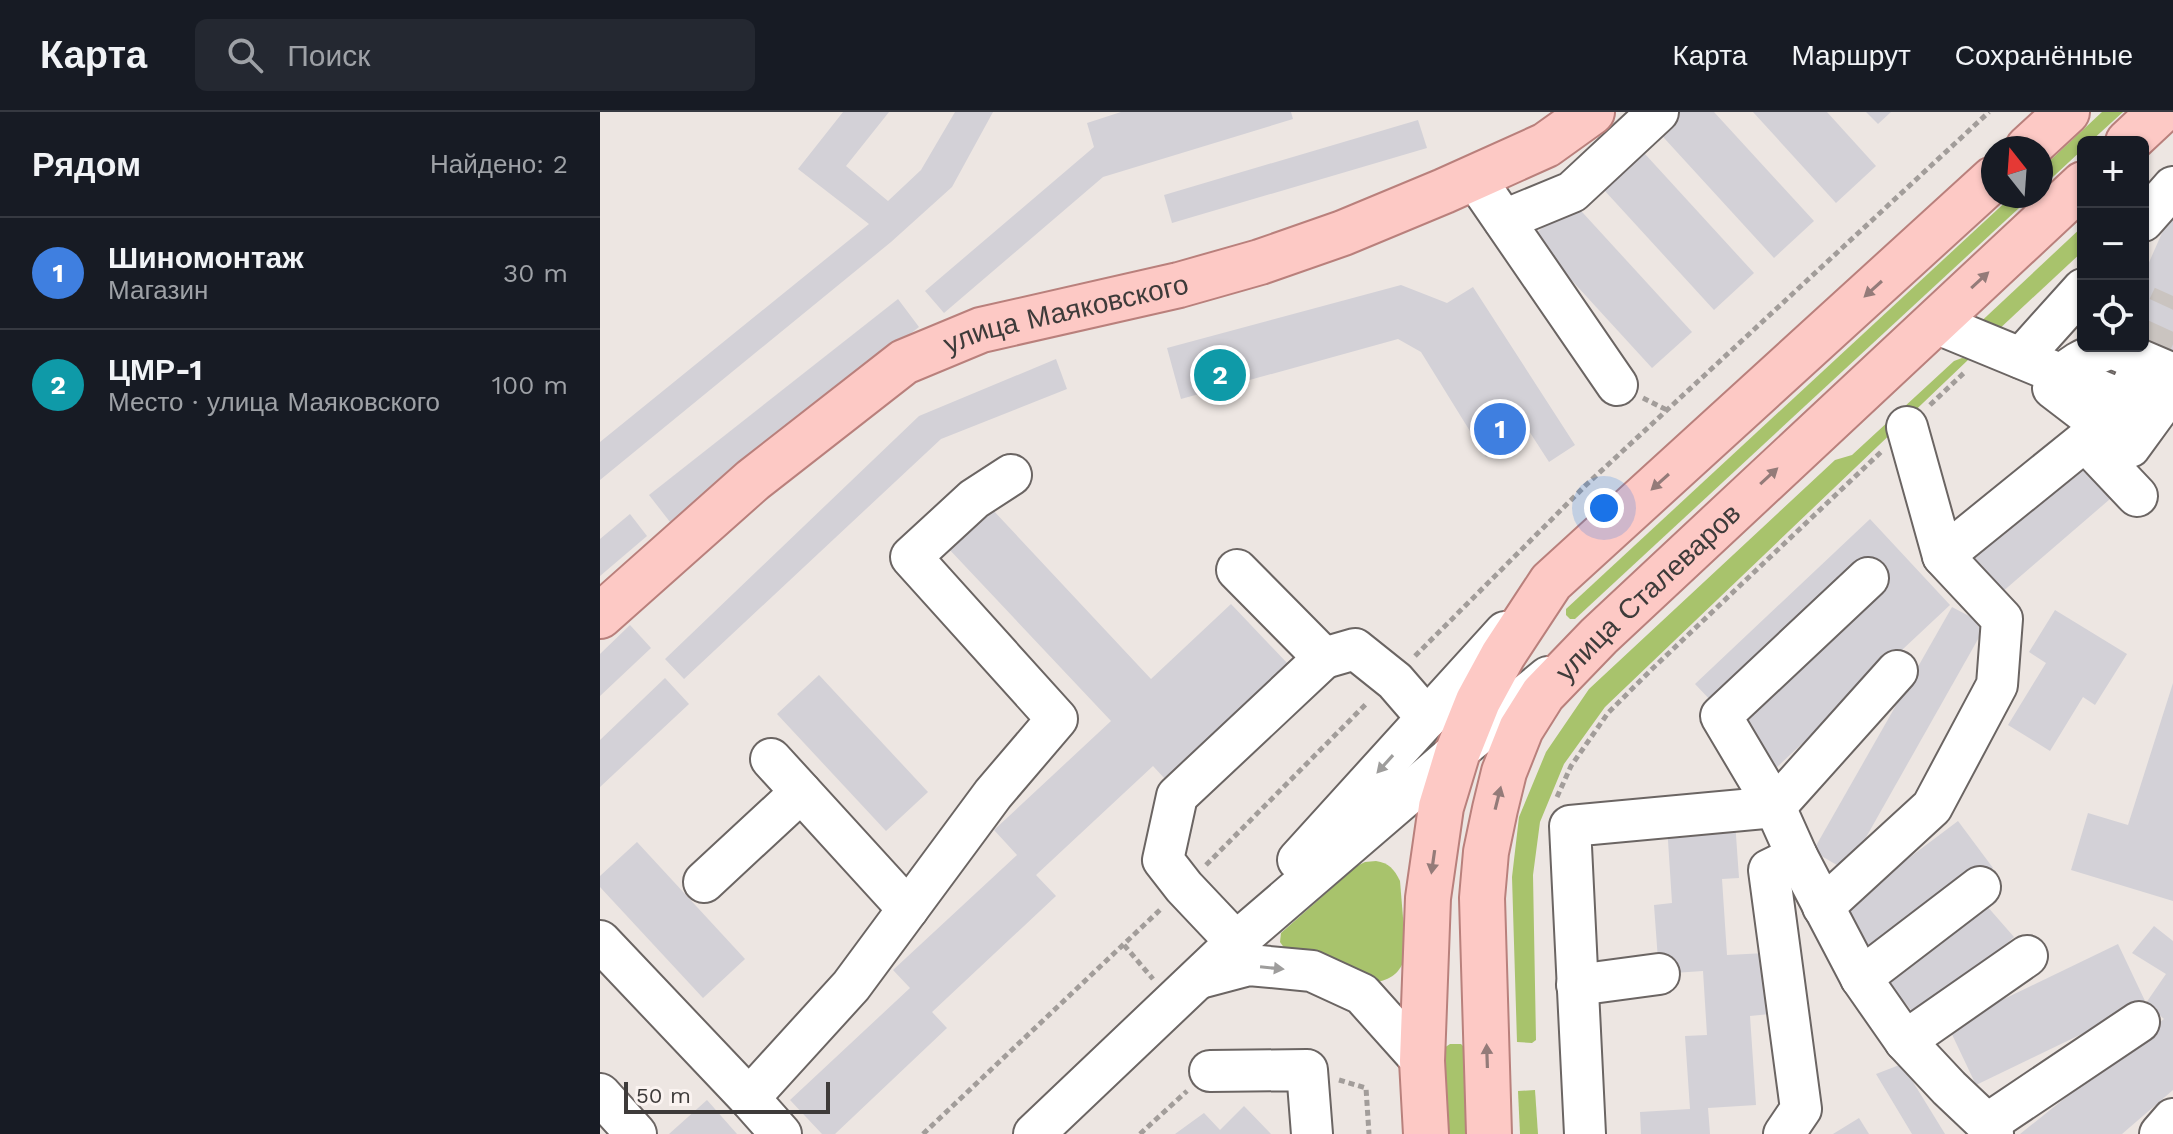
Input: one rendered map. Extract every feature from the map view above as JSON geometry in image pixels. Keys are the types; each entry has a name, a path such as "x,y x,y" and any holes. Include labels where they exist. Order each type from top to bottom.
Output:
{"main road":[{"name":"улица Маяковского","path":"600,616 753,480 904,362 981,330 1179,285 1260,262 1343,233 1546,145 1592,112"},
{"path":"2041,136 2067,112"},
{"path":"2134,136 2160,112"},
{"path":"1426,1134 1422,1061 1428,898 1441,807 1458,751 1478,701 1503,655 1551,582 1981,190"},
{"name":"улица Сталеваров","path":"1489,1134 1482,898 1486,852 1495,809 1504,772 1521,729 1543,694 1599,636 2077,190"}],"street":[{"path":"1504,220 1572,192 1658,112"},
{"path":"1474,177 1617,385"},
{"path":"2149,214 2173,187"},
{"path":"2006,352 2077,294"},
{"path":"1933,322 2125,401 2158,368"},
{"path":"2061,374 2053,388 2130,447 2173,388"},
{"path":"1823,907 1932,807 1997,685 2002,619 1943,556 1907,427"},
{"path":"1943,556 2085,441 2137,496"},
{"path":"749,1098 851,986 993,794 1057,719 911,557 974,499 1011,475"},
{"path":"1237,570 1324,658"},
{"path":"1868,578 1721,716 1775,807 1861,978 1905,1041 1990,1129 2139,1022"},
{"path":"1034,1134 1196,979 1551,582"},
{"path":"1233,938 1599,636"},
{"path":"1233,938 1184,887 1163,860 1177,796 1324,658 1355,649 1392,679 1427,718"},
{"path":"1585,1134 1570,826 1775,807 1897,671"},
{"path":"771,759 908,909"},
{"path":"704,882 801,792"},
{"path":"1784,1134 1801,1109 1769,870 1797,856"},
{"path":"1861,978 1980,887"},
{"path":"600,941 781,1134"},
{"path":"1905,1041 2027,956"},
{"path":"1196,979 1249,965 1312,971 1362,994 1422,1061"},
{"path":"1577,985 1659,974"},
{"path":"1210,1071 1307,1070 1312,1134"},
{"path":"600,1094 636,1134"},
{"path":"2160,1134 2173,1119"}],"path":[{"path":"923,1134 1114,956 1586,485 1989,112"},
{"path":"1552,810 1571,766 1608,713 1907,427 2006,352"},
{"path":"1307,1070 1366,1088 1369,1134"},
{"path":"1140,1134 1210,1071"}],"green space":[{"path":"2102,112 2123,112 2097,136 2077,136 2077,155 2053,177 2053,158"},
{"path":"1999,208 2019,208 1575,619 1566,615 1566,609"},
{"path":"2077,232 2077,257 1996,332 1973,329"},
{"path":"1969,359 1605,707 1564,764 1540,822 1533,875 1536,1040 1532,1043 1517,1042 1512,877 1519,817 1546,752 1589,689 1835,460 1852,455 1954,361"},
{"path":"1376,861 1391,867 1400,881 1406,954 1396,973 1376,982 1285,949 1280,942 1281,933 1357,866"},
{"path":"1450,1044 1461,1044 1465,1048 1469,1134 1448,1134 1444,1048"},
{"path":"1535,1090 1538,1134 1520,1134 1518,1091"}],"building":[{"path":"843,112 889,112 846,166 888,201 921,170 955,112 993,112 952,187 891,242 600,480 600,442 869,224 798,169"},
{"path":"1121,112 1291,112 1293,119 1103,177 944,313 925,291 1094,147 1087,123"},
{"path":"1670,112 1714,112 1814,221 1774,258 1654,127"},
{"path":"1753,112 1827,112 1876,166 1836,203"},
{"path":"1866,112 1891,112 1878,124"},
{"path":"1418,120 1427,148 1172,223 1164,195"},
{"path":"1634,142 1754,273 1714,310 1594,179"},
{"path":"1572,201 1692,332 1652,368 1532,237"},
{"path":"2173,208 2173,374 2149,352 2149,262"},
{"path":"1401,285 1447,303 1473,287 1575,445 1549,462 1529,431 1486,457 1421,352 1398,339 1181,399 1167,348"},
{"path":"898,299 919,327 670,522 649,495"},
{"path":"1056,359 1067,389 941,439 684,679 665,659 919,416"},
{"path":"2083,454 2117,493 2001,593 1967,554"},
{"path":"991,508 1151,679 1231,604 1288,664 1165,779 1153,766 1036,875 1056,896 932,1012 947,1028 835,1134 822,1134 790,1100 910,988 893,970 1017,855 994,830 1111,721 948,548"},
{"path":"630,514 647,536 600,576 600,539"},
{"path":"1870,519 1950,605 1776,768 1737,727 1889,584 1867,560 1714,704 1695,684"},
{"path":"1952,607 1986,625 1847,871 1813,851"},
{"path":"2055,610 2127,654 2095,705 2083,697 2050,751 2008,725 2046,663 2029,652"},
{"path":"630,625 651,648 600,696 600,654"},
{"path":"819,675 928,792 886,831 777,714"},
{"path":"665,678 689,704 600,787 600,740"},
{"path":"2173,683 2173,901 2071,870 2088,813 2128,825"},
{"path":"1735,821 1739,878 1722,879 1727,955 1766,953 1770,1014 1750,1016 1756,1105 1708,1108 1710,1134 1641,1134 1640,1112 1690,1109 1685,1036 1707,1035 1703,971 1659,974 1654,905 1672,903 1667,825"},
{"path":"1958,821 1993,868 1876,956 1841,909"},
{"path":"637,842 745,959 703,998 600,887 600,876"},
{"path":"1979,897 2014,937 1921,1021 1885,980"},
{"path":"2154,926 2173,941 2173,1090 2122,1134 2020,1134 2164,1019 2146,1003 2166,974 2132,953"},
{"path":"2118,944 2146,1003 1976,1085 1948,1026"},
{"path":"1902,1064 1945,1134 1912,1134 1876,1074"},
{"path":"707,1100 737,1134 669,1134"},
{"path":"1244,1106 1271,1134 1175,1134 1204,1113 1220,1130"},
{"path":"1859,1118 1869,1134 1833,1134"}],"tunnel":[{"path":"2143,362 2173,296"}],"place":[{"name":"ЦМР-1","path":"1220,375"},
{"name":"Шиномонтаж","path":"1500,429"}]}
